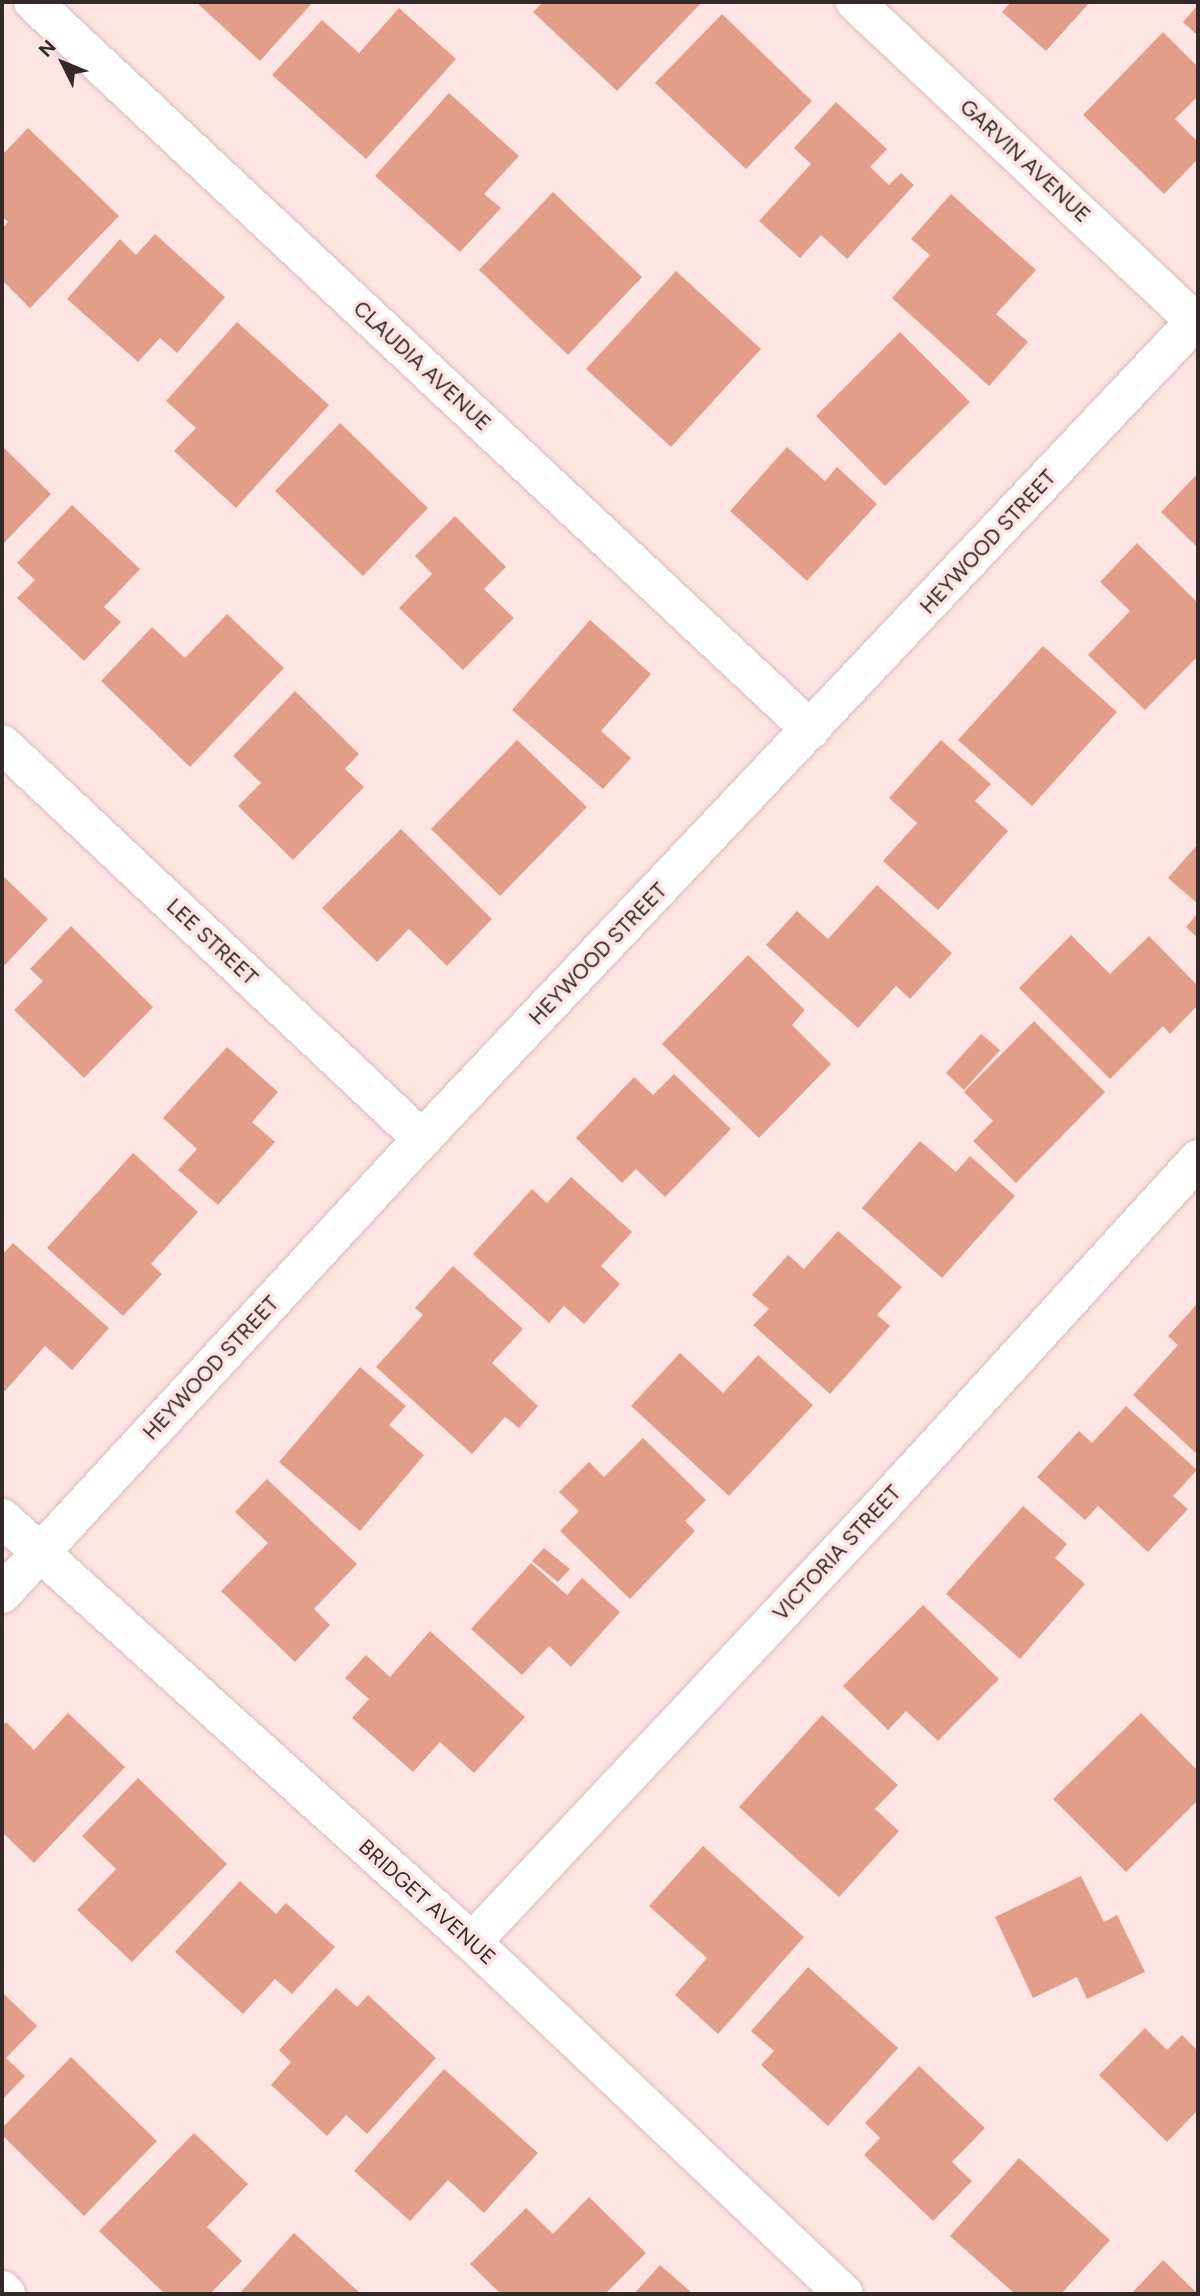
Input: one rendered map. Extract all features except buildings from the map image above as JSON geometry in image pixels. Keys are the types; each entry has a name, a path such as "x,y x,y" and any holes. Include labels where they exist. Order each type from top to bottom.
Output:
{"street":[{"name":"CLAUDIA AVENUE","path":"33,2 811,730"},
{"name":"GARVIN AVENUE","path":"855,2 1197,319"},
{"name":"HEYWOOD STREET","path":"2,1594 422,1139 1197,319"},
{"name":"LEE STREET","path":"2,744 422,1139"},
{"name":"VICTORIA STREET","path":"472,1942 876,1512 1198,1159"},
{"name":"BRIDGET AVENUE","path":"2,1518 472,1942 844,2294"},
{"path":"2,2290 6,2294"}]}
